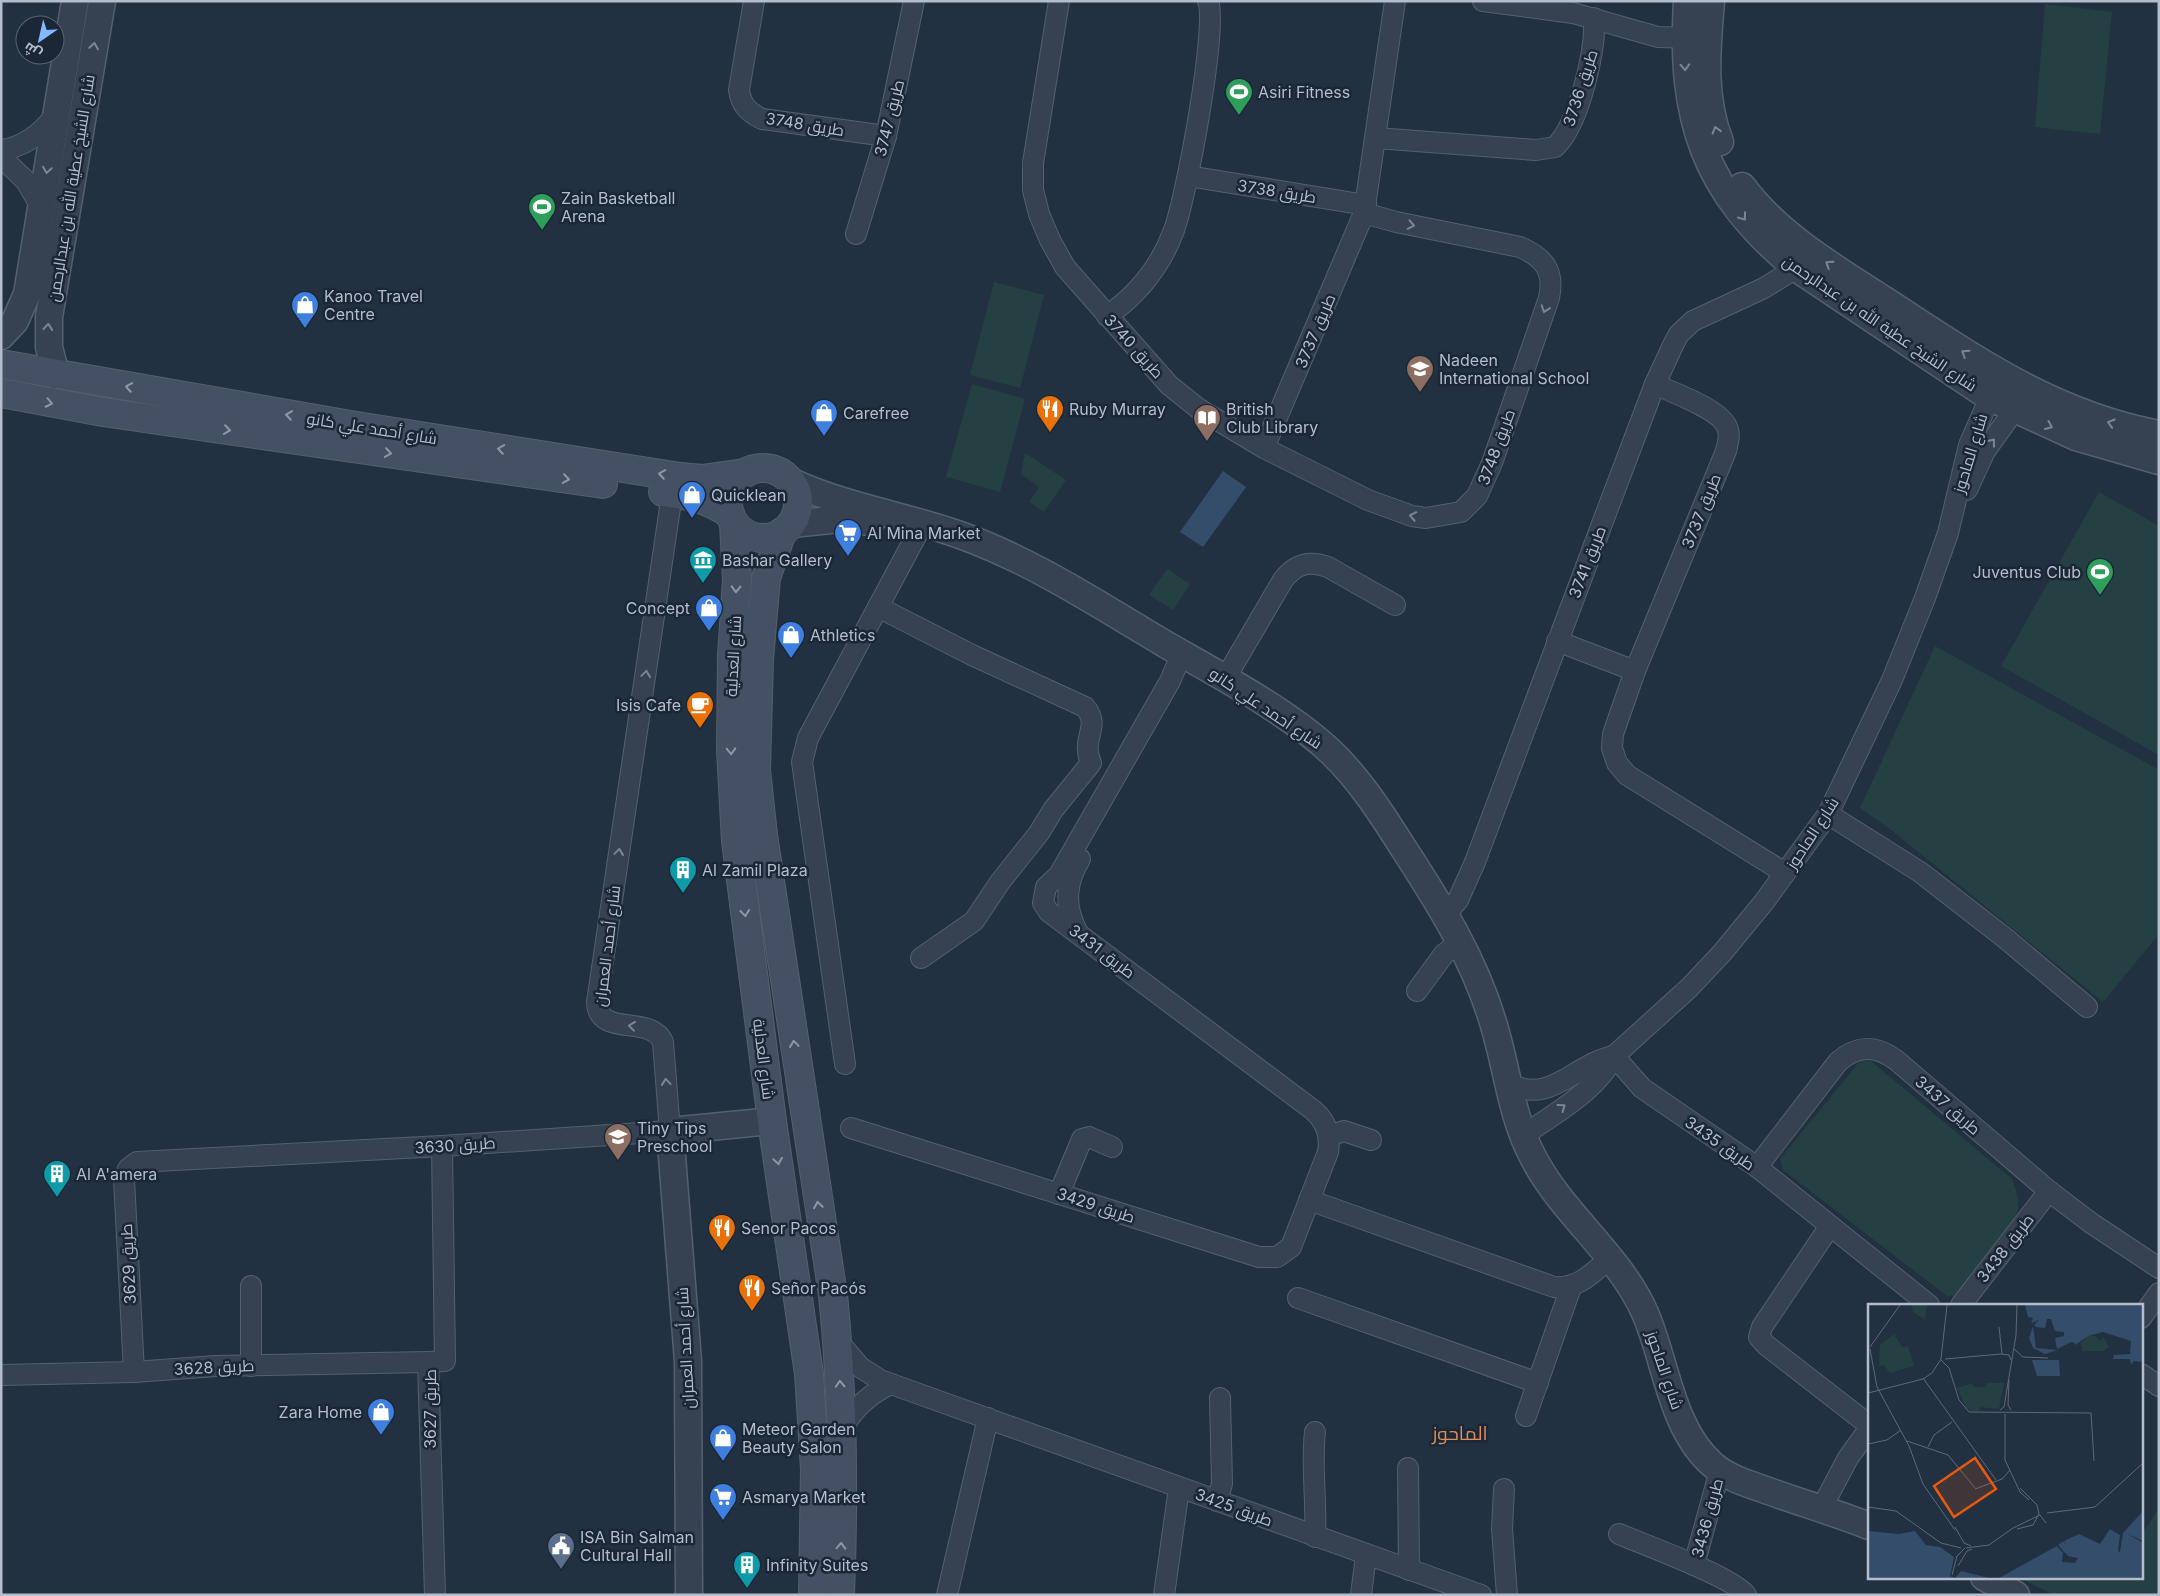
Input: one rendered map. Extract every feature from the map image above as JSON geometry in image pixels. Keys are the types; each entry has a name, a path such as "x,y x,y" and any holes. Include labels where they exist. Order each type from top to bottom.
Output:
{"main road":[{"name":"شارع أحمد علي كانو","path":"1,364 56,375 194,412 672,494 694,496 712,502 732,518"},
{"name":"شارع أحمد علي كانو","path":"1,393 60,405 194,412 680,477 702,479 744,473"},
{"path":"765,468 775,470 792,482 797,492 799,503 787,528 762,538 742,530 732,518 729,496 737,479 744,473 765,468"},
{"name":"شارع العدلية","path":"732,518 736,588 732,655 731,750 736,841 772,1121 809,1374 815,1469 813,1595"},
{"name":"شارع العدلية","path":"787,528 766,578 759,659 756,770 763,836 833,1295 838,1340 842,1429 840,1595"}],"street":[{"name":"شارع الشيخ عطية الله بن عبدالرحمن","path":"1,336 15,321 23,307 75,1"},
{"name":"شارع الشيخ عطية الله بن عبدالرحمن","path":"56,375 48,347 49,317 102,1"},
{"name":"طريق 3748","path":"754,1 739,90 740,100 745,108 762,119 886,136"},
{"name":"طريق 3747","path":"856,234 886,136 914,1"},
{"name":"طريق 3740","path":"1059,1 1033,163 1033,190 1050,240 1065,267 1152,367 1184,397 1215,420 1264,448 1368,500 1399,513 1426,518 1461,512"},
{"path":"1107,316 1126,303 1148,279 1174,231 1188,176 1211,28 1208,1"},
{"name":"طريق 3737","path":"1264,448 1365,209 1395,1"},
{"path":"1483,1 1594,18 1634,31 1696,38"},
{"name":"شارع الشيخ عطية الله بن عبدالرحمن","path":"1687,1 1706,68 1708,100 1715,130 1734,173 1762,211 1812,253 1995,386"},
{"name":"شارع الشيخ عطية الله بن عبدالرحمن","path":"1711,1 1685,72 1690,105 1699,137 1712,167 1728,196 1748,223 1770,247 1796,268 1995,386 2022,400 2083,440 2159,461"},
{"name":"طريق 3736","path":"1376,138 1536,150 1555,147 1566,132 1586,79 1595,39 1594,18"},
{"path":"1,150 29,141 56,114"},
{"path":"1,157 26,181 41,207"},
{"name":"طريق 3738","path":"1188,176 1365,209"},
{"name":"طريق 3748","path":"1365,209 1396,222 1506,243 1536,254 1544,262 1551,282 1549,298 1484,482 1477,496 1461,512"},
{"name":"طريق 3741","path":"1446,914 1458,900 1475,862 1655,384 1674,343 1685,327 1693,321 1764,288 1796,268"},
{"name":"طريق 3737","path":"1655,384 1711,411 1722,419 1729,436 1726,451 1635,671 1613,734 1612,748 1617,764 1627,775 1785,874"},
{"name":"شارع الماحوز","path":"1948,533 1969,445 1995,386"},
{"name":"شارع الشيخ عطية الله بن عبدالرحمن","path":"2022,400 2085,414 2159,434"},
{"name":"شارع الماحوز","path":"1868,1526 1733,1478 1704,1456 1687,1429 1663,1372 1655,1341 1643,1310 1627,1281 1550,1185 1519,1124 1588,1089 1602,1076 1614,1056 1689,988 1722,953 1785,874 1828,814 1892,680 1925,598 1948,533 1985,451 2022,400"},
{"name":"شارع أحمد علي كانو","path":"792,482 840,502 962,536 1028,566 1225,679 1310,734 1334,754 1363,789 1446,914 1480,985 1493,1020 1507,1083 1519,1124"},
{"name":"شارع أحمد العمران","path":"672,494 597,1010 604,1019 623,1025 652,1029 659,1034 663,1042 688,1361 689,1595"},
{"name":"شارع أحمد علي كانو","path":"787,528 840,519 920,523"},
{"path":"845,1064 802,774 802,762 808,738 878,607 920,523"},
{"path":"1225,679 1283,580 1290,571 1298,566 1318,563 1328,567 1395,605"},
{"path":"878,607 972,655 1085,707 1092,718 1092,730 1087,737 1091,763 1119,779"},
{"path":"1557,641 1635,671"},
{"name":"طريق 3431","path":"1190,658 1185,678 1119,779 1072,862 1044,892 1043,903 1049,912 1313,1110 1324,1121 1329,1136"},
{"path":"921,958 974,920 1000,882 1039,833 1053,810 1091,763"},
{"path":"1828,814 1920,872 2005,938 2087,1007"},
{"path":"1417,991 1444,954 1460,942"},
{"name":"طريق 3437","path":"1756,1167 1838,1062 1848,1054 1860,1049 1873,1048 1886,1052 1896,1060 2049,1191 2091,1223 2159,1268"},
{"name":"شارع الماحوز","path":"1507,1083 1524,1089 1550,1088 1593,1062 1614,1056"},
{"name":"طريق 3435","path":"1614,1056 1642,1088 1756,1167 1928,1304"},
{"name":"طريق 3630","path":"137,1162 442,1146 772,1121"},
{"name":"طريق 3429","path":"851,1128 1268,1258 1285,1253 1292,1247 1309,1200"},
{"path":"1371,1140 1344,1131 1329,1136 1328,1152 1309,1200 1554,1287 1572,1286 1580,1283 1610,1258"},
{"path":"1059,1194 1082,1139 1089,1137 1112,1147"},
{"name":"طريق 3627","path":"435,1595 428,1362 445,1361 442,1146"},
{"name":"طريق 3629","path":"134,1372 124,1179 128,1169 137,1162"},
{"name":"طريق 3438","path":"1962,1304 2049,1191"},
{"path":"1830,1226 1762,1327 1759,1337 1766,1346 1868,1424"},
{"path":"251,1286 251,1366"},
{"path":"1526,1416 1572,1286"},
{"path":"2142,1317 2159,1294"},
{"path":"1298,1298 1538,1383"},
{"name":"طريق 3425","path":"838,1340 860,1367 869,1374 891,1384 1481,1595"},
{"name":"طريق 3628","path":"1,1375 428,1362"},
{"path":"2142,1375 2159,1386"},
{"path":"842,1429 849,1417 867,1397 891,1384"},
{"path":"1217,1501 1222,1484 1220,1398"},
{"path":"948,1595 988,1418"},
{"path":"1821,1510 1848,1458 1868,1430"},
{"path":"1315,1432 1313,1462 1316,1516 1315,1537"},
{"path":"1408,1468 1409,1570"},
{"name":"طريق 3436","path":"1694,1565 1720,1470"},
{"path":"1164,1595 1179,1488"},
{"path":"1504,1489 1502,1529 1507,1595"},
{"name":"طريق 3436","path":"1619,1534 1694,1565 1738,1587 1746,1595"},
{"path":"1361,1595 1366,1555"},
{"path":"1986,1578 2016,1595"}],"green space":[{"path":"2045,4 2112,12 2100,134 2035,127"},
{"path":"994,282 1044,295 1020,388 970,375"},
{"path":"972,384 1025,399 1000,492 946,477"},
{"path":"1025,453 1066,480 1044,512 1029,502 1039,487 1021,474"},
{"name":"Juventus Club","path":"2099,492 2159,526 2159,755 2001,666"},
{"path":"1167,569 1190,584 1173,610 1149,595"},
{"path":"1935,646 2159,770 2159,934 2103,1002 1890,829 1860,808"},
{"path":"1860,1061 1871,1061 2012,1179 2018,1201 2015,1218 2001,1241 1957,1295 1947,1296 1783,1170 1780,1159"},
{"path":"2159,1508 2159,1595 2054,1595 2020,1578 2142,1578 2142,1530 2144,1531"}],"water":[{"path":"1223,471 1246,487 1203,547 1180,532"}],"place":[{"name":"Asiri Fitness","path":"1239,116"},
{"name":"Zain Basketball Arena","path":"542,231"},
{"name":"Kanoo Travel Centre","path":"305,329"},
{"name":"Nadeen International School","path":"1420,393"},
{"name":"Ruby Murray","path":"1050,433"},
{"name":"Carefree","path":"824,437"},
{"name":"British Club Library","path":"1207,442"},
{"name":"Quicklean","path":"692,519"},
{"name":"Al Mina Market","path":"848,557"},
{"name":"Bashar Gallery","path":"703,584"},
{"name":"Juventus Club","path":"2100,596"},
{"name":"Concept","path":"709,632"},
{"name":"Athletics","path":"791,659"},
{"name":"Isis Cafe","path":"700,729"},
{"name":"Al Zamil Plaza","path":"683,894"},
{"name":"Tiny Tips Preschool","path":"618,1161"},
{"name":"Al A'amera","path":"57,1198"},
{"name":"Senor Pacos","path":"722,1252"},
{"name":"Señor Pacós","path":"752,1312"},
{"name":"Zara Home","path":"381,1436"},
{"name":"Meteor Garden Beauty Salon","path":"723,1462"},
{"name":"Asmarya Market","path":"723,1521"},
{"name":"ISA Bin Salman Cultural Hall","path":"561,1570"},
{"name":"Infinity Suites","path":"747,1589"}],"district":[{"name":"الماحوز","path":"1460,1433"}]}
